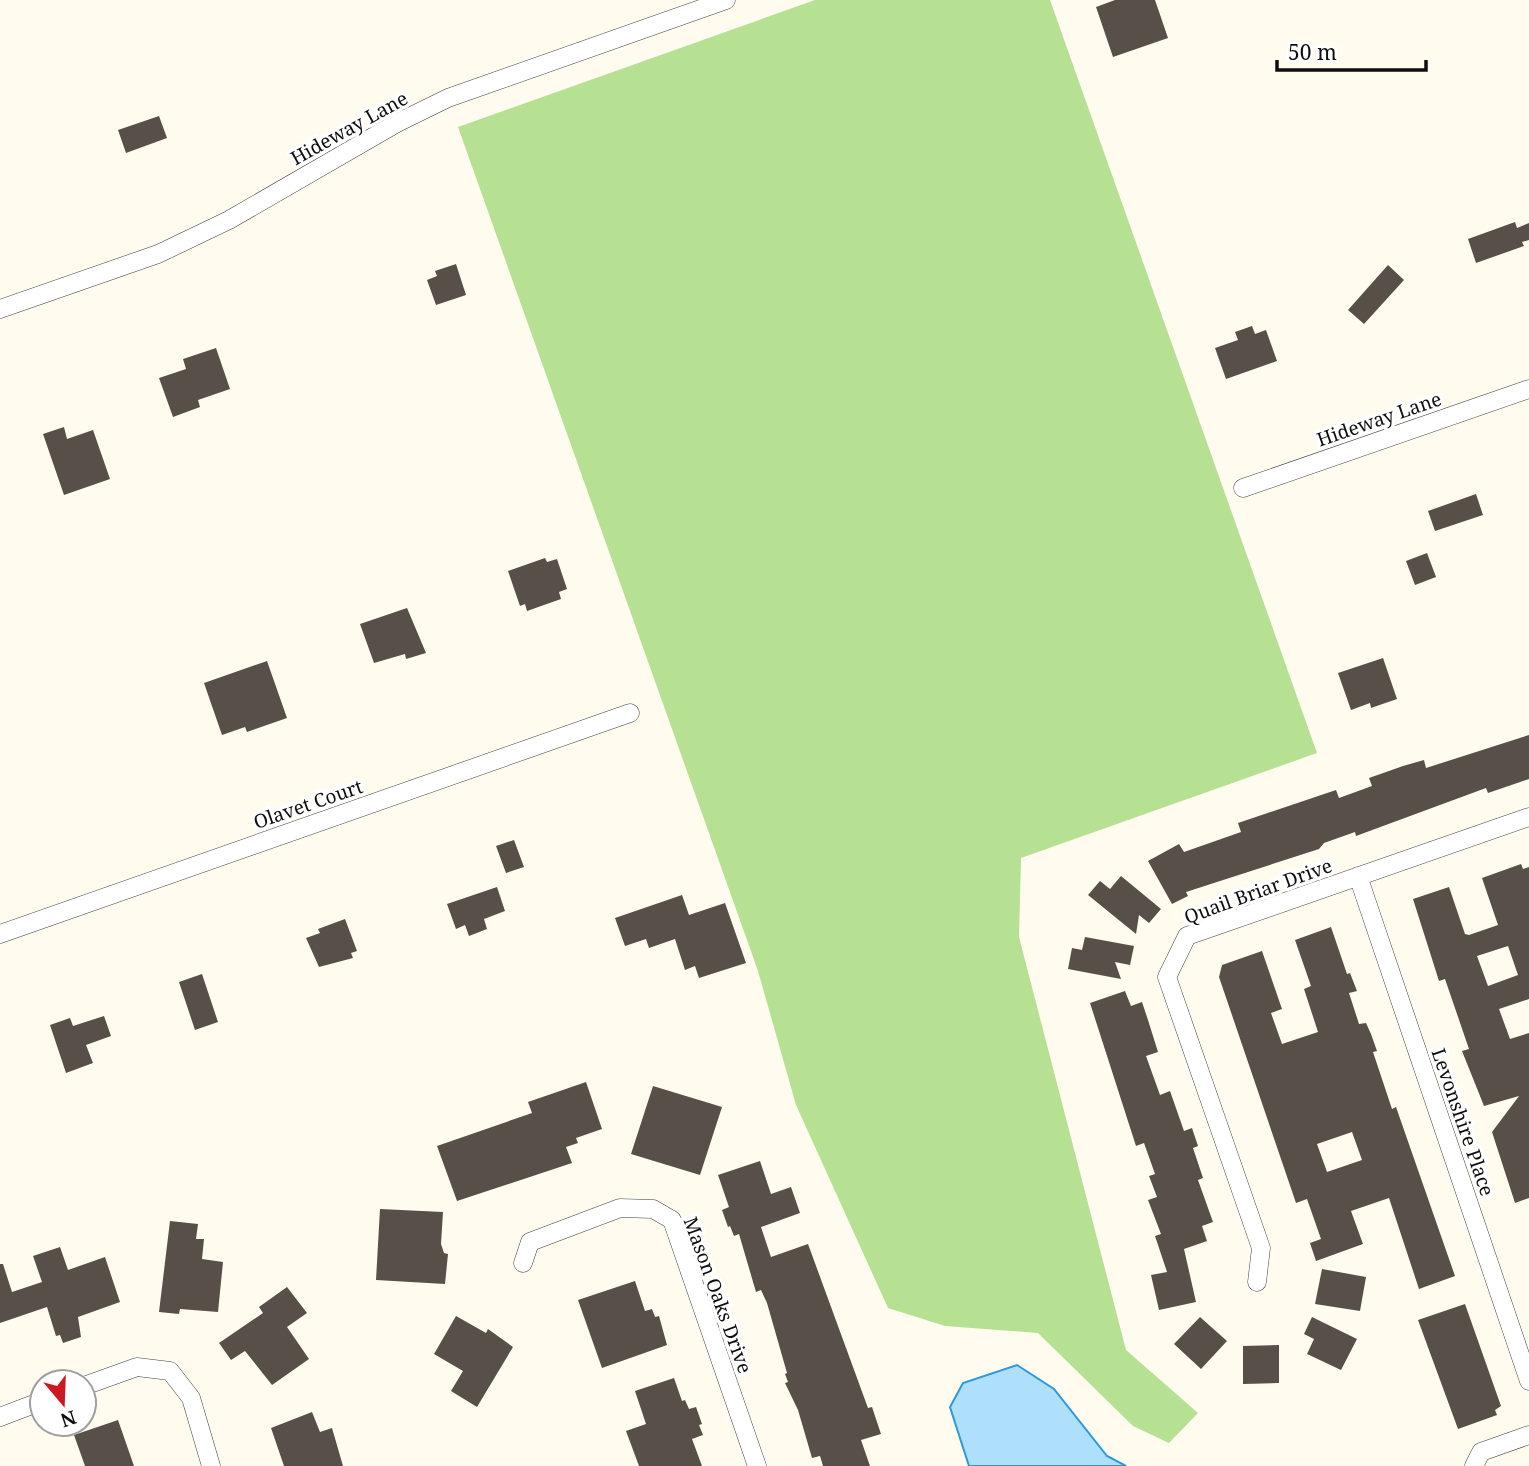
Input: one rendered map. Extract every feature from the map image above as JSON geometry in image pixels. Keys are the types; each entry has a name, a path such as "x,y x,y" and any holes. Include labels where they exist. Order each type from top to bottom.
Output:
{"street":[{"name":"Hideway Lane","path":"0,309 181,243 229,220 397,123 448,98 726,0"},
{"name":"Hideway Lane","path":"1242,488 1529,389"},
{"name":"Olavet Court","path":"0,934 630,713"},
{"name":"Quail Briar Drive","path":"1256,1282 1261,1248 1167,977 1187,936 1529,817"},
{"name":"Levonshire Place","path":"1358,876 1529,1381"},
{"name":"Mason Oaks Drive","path":"523,1263 530,1242 620,1208 653,1209 672,1220 757,1466"},
{"path":"98,1381 137,1367 170,1371 191,1398 211,1466"},
{"path":"0,1417 28,1406"},
{"path":"1474,1466 1481,1452 1529,1436"}],"green space":[{"path":"815,0 1050,0 1317,753 1021,858 1019,937 1126,1350 1198,1413 1169,1443 1133,1426 1038,1333 945,1326 888,1308 796,1105 758,971 458,127"}],"water":[{"path":"1017,1365 1054,1389 1107,1456 1126,1466 969,1466 950,1407 963,1383"}],"building":[{"path":"1115,0 1155,0 1168,38 1113,57 1096,7"},
{"path":"159,116 167,138 126,153 118,130"},
{"path":"1515,222 1517,228 1529,223 1529,240 1522,242 1524,246 1476,263 1468,239"},
{"path":"456,264 466,295 436,305 427,280 437,276 435,271"},
{"path":"1388,265 1404,280 1364,324 1348,310"},
{"path":"1252,326 1255,334 1266,330 1277,361 1226,379 1215,348 1238,340 1235,332"},
{"path":"216,348 230,389 198,400 200,407 173,417 159,378 186,369 183,359"},
{"path":"64,427 67,439 93,430 110,479 64,495 43,434"},
{"path":"1476,494 1483,515 1435,531 1428,511"},
{"path":"1427,553 1436,577 1415,585 1406,561"},
{"path":"545,558 547,562 557,559 567,589 559,592 561,599 527,611 525,604 520,606 508,571"},
{"path":"407,608 426,653 406,659 405,654 374,663 360,624"},
{"path":"1383,658 1397,699 1371,708 1370,703 1351,710 1338,673"},
{"path":"267,661 287,718 247,732 245,727 222,735 204,683"},
{"path":"1529,735 1529,779 1488,793 1486,788 1356,836 1355,832 1324,843 1319,849 1186,892 1188,896 1172,904 1148,861 1179,844 1184,852 1241,832 1238,823 1336,790 1339,798 1372,786 1369,778 1403,766 1424,760 1426,768"},
{"path":"514,840 524,867 506,873 496,846"},
{"path":"1521,864 1523,869 1529,867 1529,999 1499,1009 1510,1039 1529,1033 1529,1198 1515,1203 1492,1132 1519,1096 1484,1106 1462,1051 1469,1049 1445,979 1439,981 1413,899 1449,887 1465,934 1469,935 1498,925 1482,878","holes":["1508,946 1518,975 1488,986 1477,956"]},
{"path":"1121,876 1161,909 1149,923 1139,915 1136,934 1088,895 1100,881 1110,889"},
{"path":"497,887 505,911 484,919 487,929 469,936 465,925 456,929 447,904"},
{"path":"682,895 689,915 725,903 746,963 699,978 695,966 685,970 675,939 649,948 646,939 625,946 615,918"},
{"path":"345,919 357,951 351,953 353,958 319,967 306,938 320,933 318,929"},
{"path":"1331,927 1347,974 1350,973 1357,991 1349,993 1359,1024 1366,1023 1371,1034 1377,1051 1373,1052 1392,1109 1396,1107 1455,1276 1419,1289 1389,1198 1351,1211 1363,1244 1316,1261 1310,1243 1321,1239 1307,1199 1296,1203 1219,977 1222,965 1262,951 1282,1009 1271,1013 1282,1044 1318,1032 1304,989 1311,986 1295,940","holes":["1352,1132 1362,1160 1327,1172 1317,1144"]},
{"path":"1085,937 1134,946 1130,965 1115,962 1121,979 1068,969 1072,948 1082,950"},
{"path":"202,974 218,1022 195,1030 179,982"},
{"path":"1125,991 1131,1006 1142,1002 1158,1052 1146,1056 1160,1095 1170,1091 1184,1131 1192,1128 1198,1146 1193,1148 1203,1178 1198,1180 1213,1222 1202,1226 1207,1241 1184,1249 1196,1302 1159,1310 1151,1275 1167,1272 1155,1236 1161,1234 1148,1200 1157,1197 1149,1176 1155,1174 1144,1143 1136,1146 1090,1003"},
{"path":"104,1016 111,1036 86,1045 93,1063 66,1073 50,1025 70,1018 73,1026"},
{"path":"586,1082 602,1129 576,1138 578,1143 566,1147 572,1163 457,1201 437,1146 532,1113 528,1102"},
{"path":"653,1086 722,1107 700,1175 631,1154"},
{"path":"760,1161 771,1194 791,1187 800,1213 761,1227 771,1257 808,1244 868,1408 872,1407 881,1434 861,1440 870,1466 823,1466 820,1456 812,1458 798,1410 785,1383 788,1382 787,1373 767,1303 761,1290 756,1292 739,1234 734,1236 730,1226 728,1227 722,1210 729,1207 718,1175"},
{"path":"380,1209 443,1212 441,1244 444,1253 448,1254 445,1284 376,1280"},
{"path":"170,1221 198,1224 196,1239 204,1239 202,1259 223,1262 218,1312 180,1309 179,1314 159,1312"},
{"path":"60,1247 68,1270 105,1257 120,1302 78,1317 81,1337 63,1343 60,1335 56,1336 47,1307 0,1323 0,1264 3,1264 12,1292 42,1282 33,1256"},
{"path":"1322,1269 1366,1277 1360,1311 1315,1304"},
{"path":"635,1281 645,1311 652,1309 655,1317 659,1316 667,1345 602,1368 578,1300"},
{"path":"287,1287 307,1313 287,1327 309,1359 272,1385 245,1351 231,1360 219,1343 263,1313 259,1307"},
{"path":"1465,1304 1501,1406 1495,1410 1497,1415 1458,1429 1418,1320"},
{"path":"456,1316 486,1333 488,1329 513,1347 477,1407 451,1391 463,1371 434,1354"},
{"path":"1200,1317 1227,1341 1201,1369 1174,1344"},
{"path":"1312,1317 1357,1339 1341,1370 1307,1354 1314,1339 1304,1334"},
{"path":"1279,1345 1279,1383 1243,1384 1243,1346"},
{"path":"674,1378 682,1401 685,1400 689,1409 696,1407 702,1424 699,1425 703,1435 692,1439 702,1466 639,1466 626,1431 646,1424 635,1391"},
{"path":"312,1412 320,1432 332,1428 343,1466 284,1466 271,1428"},
{"path":"118,1420 134,1466 85,1466 75,1438 98,1438 98,1427"}]}
